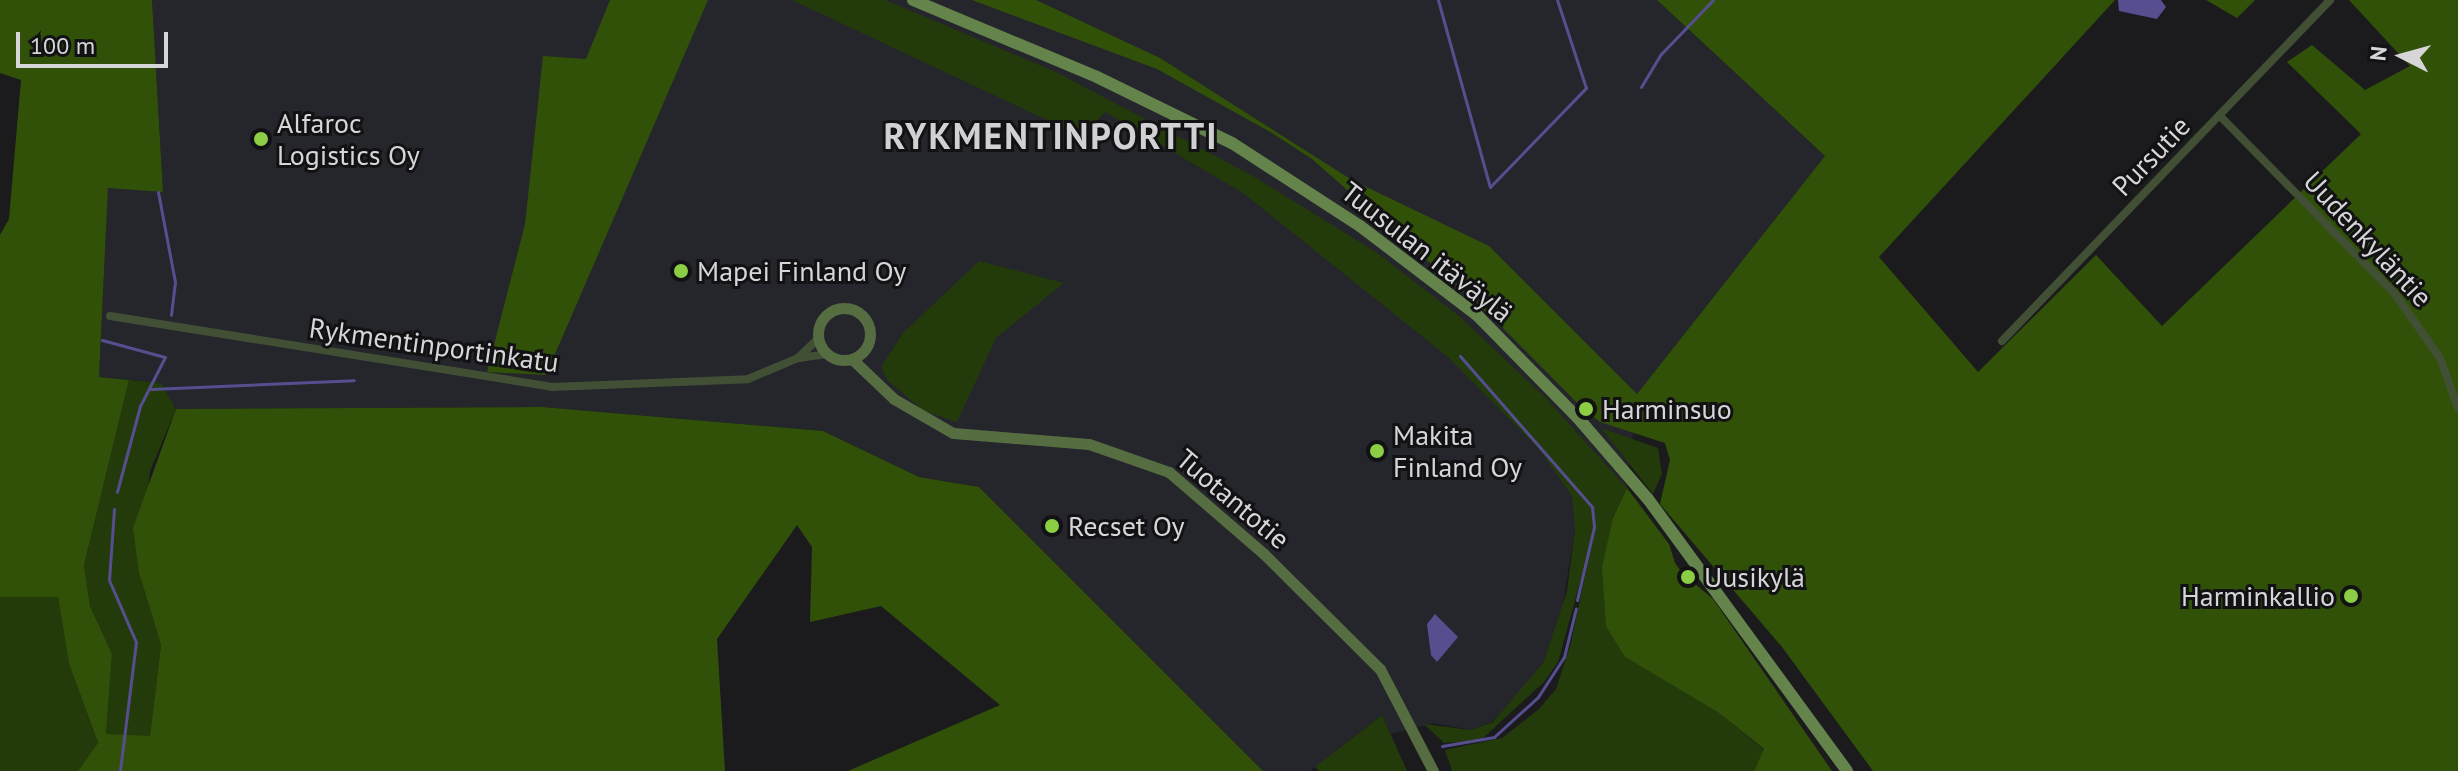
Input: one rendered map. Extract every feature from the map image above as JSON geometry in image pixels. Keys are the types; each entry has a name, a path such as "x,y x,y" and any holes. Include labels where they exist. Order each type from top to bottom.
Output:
{"main road":[{"name":"Tuusulan itäväylä","path":"913,0 1097,77 1232,143 1360,226 1478,316 1578,418 1648,499 1847,771"}],"street":[{"name":"Pursutie","path":"2002,341 2330,0"},
{"name":"Uudenkyläntie","path":"2220,116 2395,294 2440,358 2458,408"},
{"path":"866,348 852,359 827,354 819,338 827,315 850,309 868,324 866,348 873,379"},
{"name":"Rykmentinportinkatu","path":"110,316 552,387 748,379 798,358 827,354"},
{"name":"Rykmentinportinkatu","path":"798,358 819,338"},
{"name":"Tuotantotie","path":"852,359 920,418 953,433 1089,444 1169,472 1263,553 1380,669 1433,771"}],"shaded area":[{"path":"152,0 1657,0 1825,156 1637,394 1627,488 1575,529 1561,615 1543,663 1525,688 1493,721 1471,730 1434,723 1391,734 1382,715 1310,771 1263,771 979,487 919,477 823,431 542,407 176,409 161,383 99,377 108,187 163,192"},
{"path":"2118,0 2161,0 2166,7 2157,19 2119,11"},
{"path":"1435,614 1458,637 1437,662 1431,655 1427,624"}],"green space":[{"path":"0,0 152,0 163,192 108,188 99,377 129,380 84,565 90,606 112,654 106,734 150,736 161,645 139,573 133,528 176,409 542,407 823,431 919,477 979,487 1263,771 848,771 1000,705 881,606 810,622 812,547 797,525 717,639 725,771 78,771 98,743 69,664 58,597 0,597 0,235 9,219 21,80 0,73"},
{"path":"610,0 708,0 546,375 487,372 525,224 543,56 586,59"},
{"path":"792,0 885,0 1056,72 1253,176 1376,252 1459,316 1546,398 1627,488 1613,518 1625,657 1719,713 1764,750 1754,771 1452,771 1445,750 1502,738 1539,709 1556,689 1571,643 1594,532 1558,662 1544,682 1481,740 1444,743 1424,724 1471,730 1493,722 1543,663 1567,591 1575,529 1572,496 1539,449 1448,357 1243,193 1105,112 1083,137"},
{"path":"972,0 1036,0 1160,58 1352,180 1489,246 1637,394 1825,156 1657,0 2115,0 1879,257 1978,372 2096,255 2162,326 2361,134 2287,62 2312,45 2365,90 2410,66 2349,0 2458,0 2458,771 1873,771 1782,647 1660,504 1670,460 1665,443 1600,422 1582,408 1494,319 1312,159 1272,133 1157,69"},
{"path":"2206,0 2255,0 2237,18"},
{"path":"979,261 1064,283 996,338 957,422 924,411 888,381 881,367 903,333"},
{"path":"129,380 161,383 176,409 150,471 139,573 161,645 150,737 106,734 112,654 90,606 84,565"},
{"path":"1601,428 1658,448 1662,474 1653,494"},
{"path":"1627,488 1669,544 1675,563 1691,585 1694,583 1713,599 1832,771 1754,771 1764,749 1719,713 1625,657 1606,626 1602,567 1613,518"},
{"path":"0,597 58,597 69,664 98,744 78,771 0,771"},
{"path":"1382,715 1407,771 1319,771 1315,767"}],"waterway":[{"path":"1438,0 1490,187 1586,88 1557,0"},
{"path":"1641,87 1661,54 1713,0"},
{"path":"158,192 175,282 171,315"},
{"path":"102,340 165,357 140,406 117,492"},
{"path":"1460,356 1592,507 1594,527 1577,600"},
{"path":"151,389 354,380"},
{"path":"114,509 109,580 136,642 120,771"},
{"path":"1442,746 1494,737 1538,697 1564,657 1576,608"}],"place":[{"name":"Alfaroc Logistics Oy","path":"261,139"},
{"name":"Mapei Finland Oy","path":"681,271"},
{"name":"Harminsuo","path":"1586,409"},
{"name":"Makita Finland Oy","path":"1377,451"},
{"name":"Recset Oy","path":"1052,526"},
{"name":"Uusikylä","path":"1688,577"},
{"name":"Harminkallio","path":"2351,596"}],"district":[{"name":"RYKMENTINPORTTI","path":"1051,136"}]}
